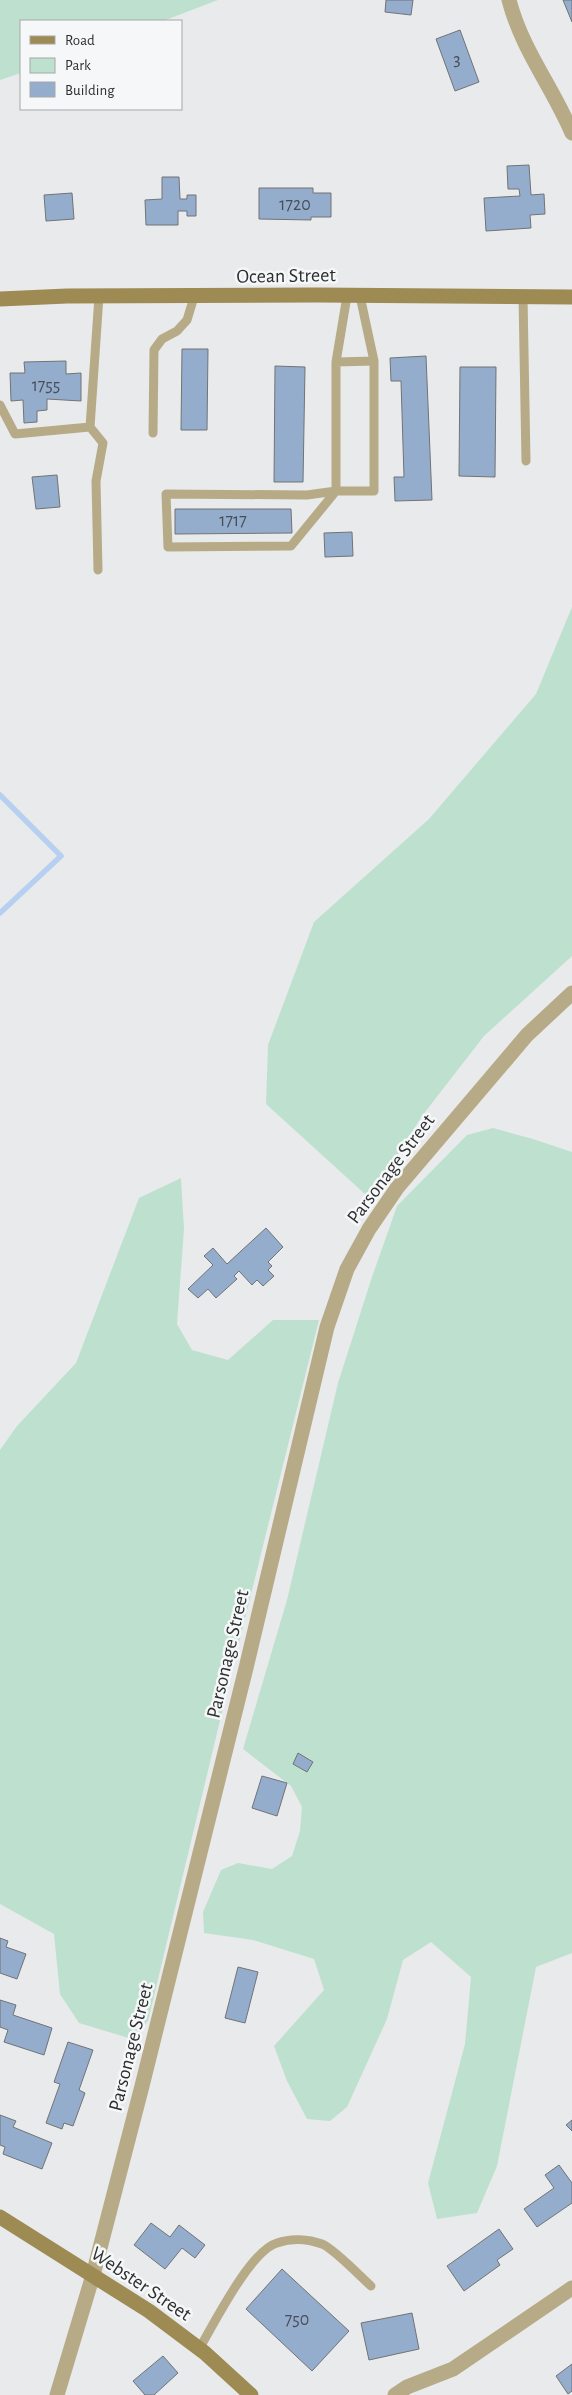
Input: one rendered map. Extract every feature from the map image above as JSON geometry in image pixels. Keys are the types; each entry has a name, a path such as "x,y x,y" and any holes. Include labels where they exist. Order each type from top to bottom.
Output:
{"main road":[{"name":"Ocean Street","path":"0,299 99,296 572,297"},
{"name":"Webster Street","path":"0,2217 93,2274 149,2312 199,2349 251,2395"}],"street":[{"path":"509,0 520,34 530,56 565,116 572,133"},
{"name":"Parsonage Street","path":"57,2395 93,2274 197,1866 326,1327 347,1269 369,1229 404,1180 526,1035 572,993"},
{"path":"395,2395 407,2386 453,2369 572,2288"}],"lane":[{"path":"98,570 96,481 103,443 90,427 99,296"},
{"path":"354,296 336,362 336,492 291,546 168,547 166,494 307,495 336,492 374,491 374,361 354,296"},
{"path":"153,433 154,350 162,339 177,331 187,320 194,297"},
{"path":"523,297 526,461"},
{"path":"336,362 374,361"},
{"path":"0,405 15,434 90,427"},
{"path":"199,2349 236,2286 257,2258 276,2243 302,2239 324,2244 371,2286"}],"green space":[{"path":"0,0 218,0 166,20 20,20 20,73 0,80"},
{"path":"572,607 572,956 484,1036 422,1116 375,1191 366,1195 266,1104 268,1045 314,922 429,819 536,694"},
{"path":"493,1128 572,1152 572,1953 536,1967 497,2166 477,2213 437,2219 428,2183 465,2044 471,1977 431,1942 403,1960 387,2019 347,2107 330,2121 307,2119 287,2081 274,2046 324,1990 314,1959 253,1940 204,1933 203,1912 221,1870 238,1863 272,1869 292,1856 300,1831 302,1807 291,1786 243,1749 287,1600 338,1383 397,1206 467,1135"},
{"path":"181,1178 184,1229 177,1324 192,1350 228,1360 273,1320 319,1320 148,2021 132,2039 79,2023 60,1994 54,1934 0,1904 0,1450 17,1426 76,1363 139,1198"}],"building":[{"path":"386,0 413,0 411,15 385,12"},
{"path":"563,0 572,0 572,22"},
{"path":"460,30 479,82 455,91 436,39"},
{"path":"529,165 531,195 544,194 545,214 530,215 531,228 486,231 484,198 520,196 519,189 508,189 507,166"},
{"path":"162,177 179,177 180,199 187,199 187,195 196,195 196,216 187,216 187,211 178,211 178,225 146,225 145,200 162,199"},
{"path":"259,188 313,188 313,193 331,193 331,217 311,217 311,220 259,219"},
{"path":"72,193 74,219 46,221 44,195"},
{"path":"182,349 208,349 207,430 181,430"},
{"path":"426,356 432,500 395,501 394,477 404,477 401,381 391,381 390,358"},
{"path":"66,361 66,374 81,373 81,401 47,399 47,410 37,411 37,422 24,423 23,400 11,401 10,373 25,373 24,362"},
{"path":"275,366 305,367 303,482 274,482"},
{"path":"460,367 496,367 495,477 459,476"},
{"path":"57,475 60,507 36,509 32,477"},
{"path":"175,509 291,509 292,533 175,534"},
{"path":"352,532 353,556 325,557 324,533"},
{"path":"266,1228 283,1247 268,1262 272,1266 268,1270 274,1276 263,1286 257,1280 252,1285 239,1271 234,1276 237,1279 216,1298 208,1289 198,1298 188,1289 213,1265 204,1256 213,1248 227,1264"},
{"path":"298,1753 313,1762 307,1772 293,1764"},
{"path":"262,1776 287,1783 277,1816 252,1808"},
{"path":"0,1938 8,1941 6,1947 26,1954 17,1979 0,1973"},
{"path":"238,1967 258,1972 245,2023 225,2018"},
{"path":"0,2000 16,2005 13,2015 52,2028 44,2055 4,2042 8,2030 0,2027"},
{"path":"68,2042 93,2050 79,2090 85,2093 73,2126 64,2123 62,2129 46,2123 60,2084 54,2082"},
{"path":"0,2115 16,2121 13,2127 52,2143 42,2169 3,2154 5,2147 0,2145"},
{"path":"572,2120 572,2131 566,2125"},
{"path":"559,2165 572,2183 572,2203 537,2227 524,2209 554,2188 545,2175"},
{"path":"151,2223 170,2237 179,2225 205,2245 195,2258 182,2248 165,2269 134,2245"},
{"path":"499,2229 513,2249 497,2260 500,2265 464,2291 447,2266"},
{"path":"282,2269 349,2331 312,2371 246,2309"},
{"path":"412,2313 419,2349 369,2360 361,2323"},
{"path":"163,2356 178,2373 154,2395 145,2395 133,2381"},
{"path":"572,2364 572,2391 568,2394 556,2376"}],"waterway":[{"path":"0,795 61,856 0,913"}]}
